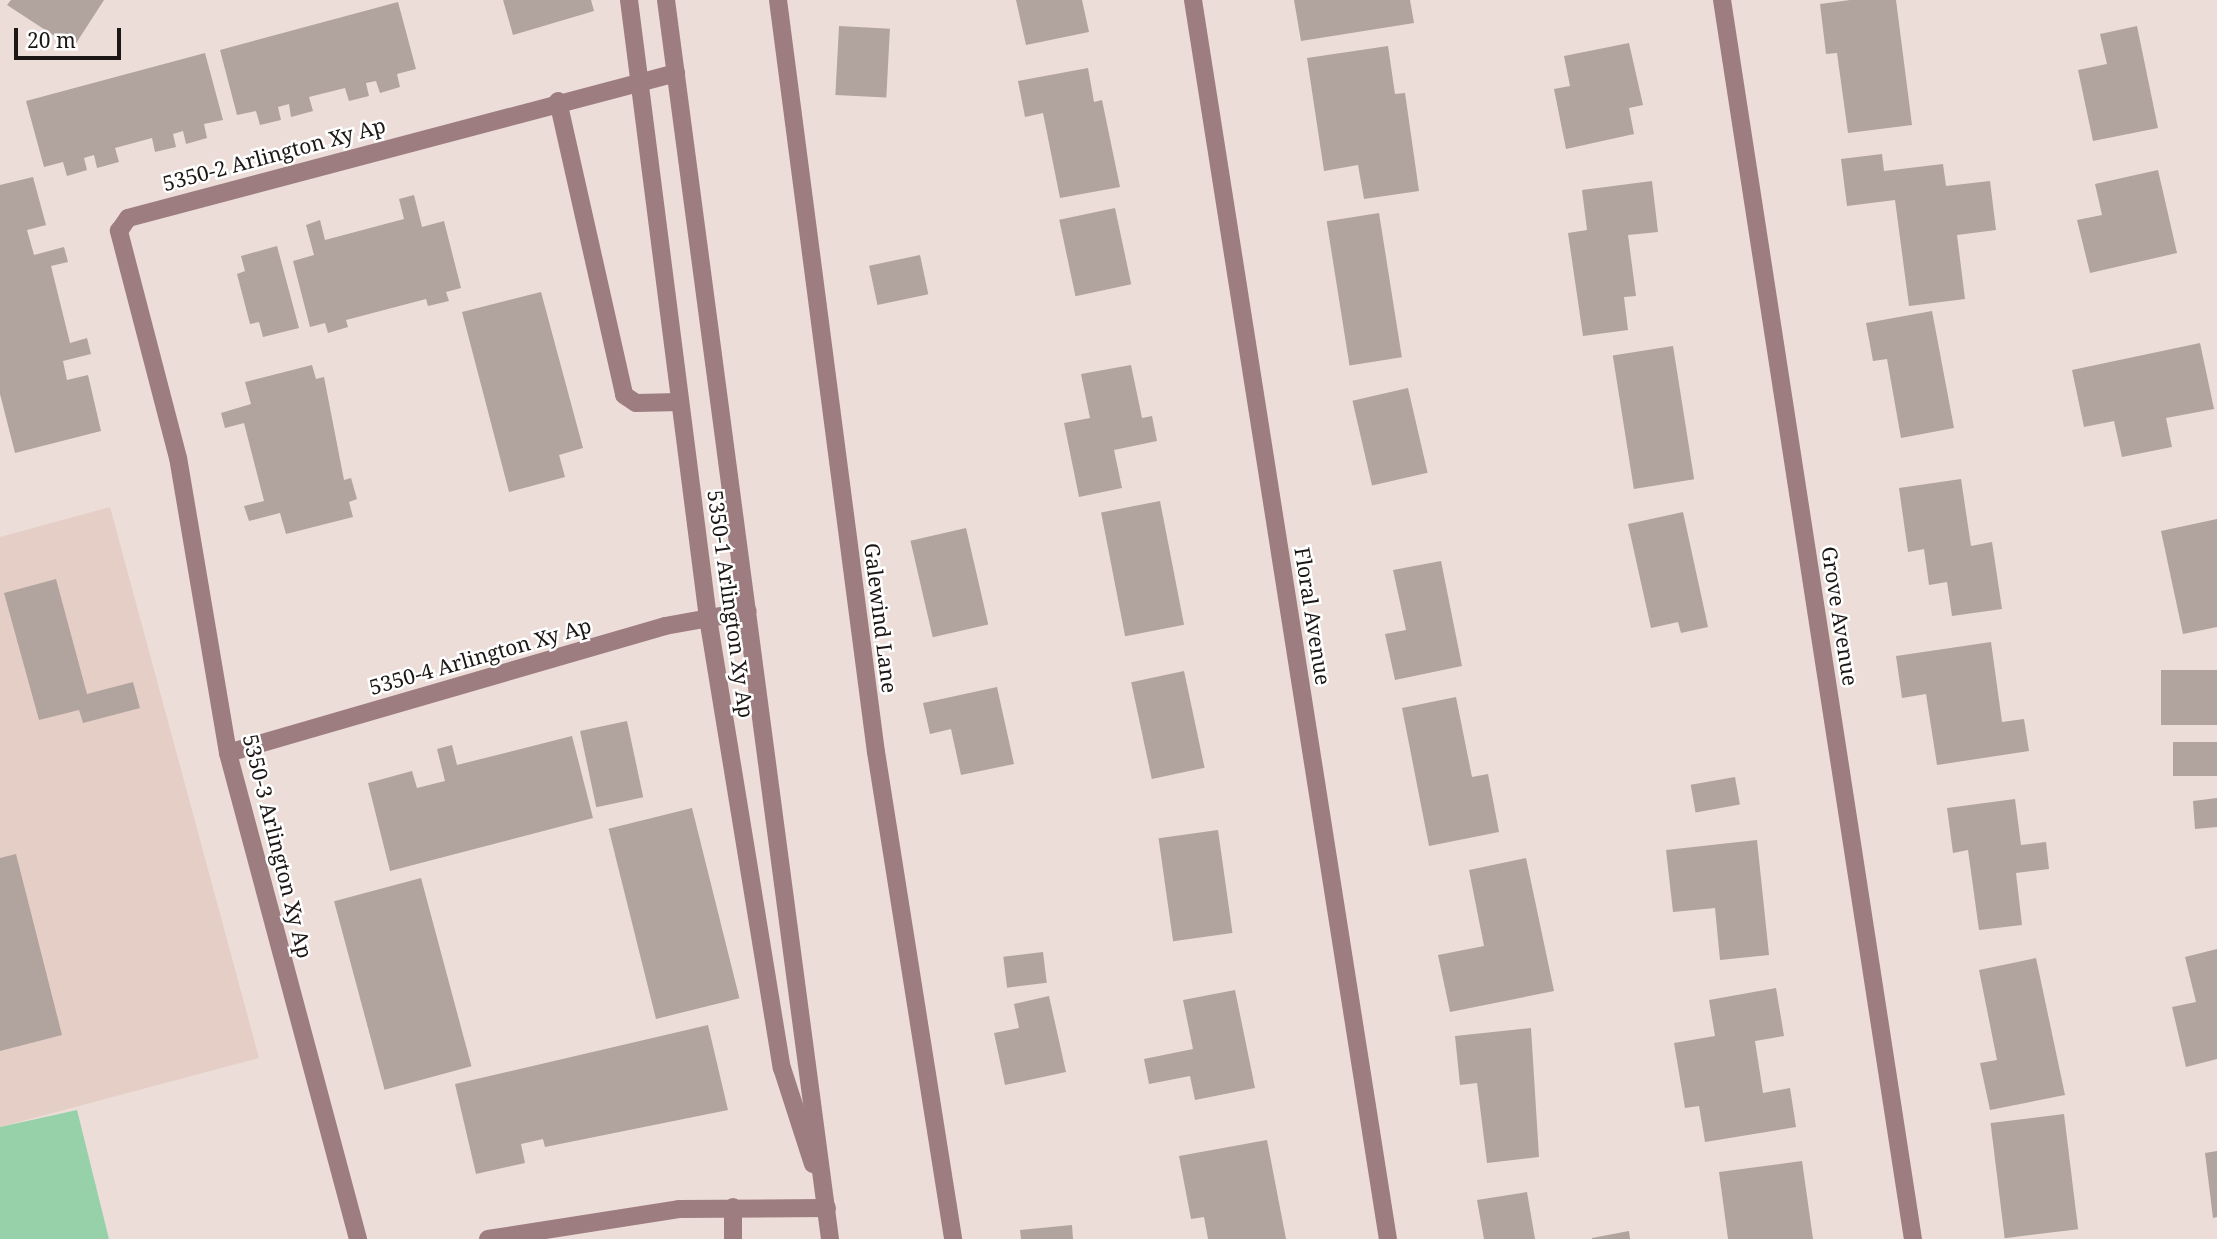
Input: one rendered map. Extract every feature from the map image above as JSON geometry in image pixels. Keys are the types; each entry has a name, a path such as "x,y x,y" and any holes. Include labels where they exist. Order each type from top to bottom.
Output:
{"street":[{"name":"5350-1 Arlington Xy Ap","path":"629,0 708,618 782,1068 827,1208"},
{"name":"5350-1 Arlington Xy Ap","path":"666,0 830,1239"},
{"name":"Galewind Lane","path":"778,0 876,752 953,1239"},
{"name":"Floral Avenue","path":"1194,0 1388,1239"},
{"name":"Grove Avenue","path":"1722,0 1913,1239"},
{"name":"5350-2 Arlington Xy Ap","path":"178,458 119,231 128,218 558,101 676,73"},
{"path":"558,101 624,395 636,403 680,402"},
{"name":"5350-3 Arlington Xy Ap","path":"178,458 228,753 358,1239"},
{"name":"5350-4 Arlington Xy Ap","path":"228,753 708,618 748,611"},
{"path":"488,1239 602,1219 733,1206 827,1208"},
{"path":"733,1206 733,1239"}],"shaded area":[{"path":"110,507 259,1058 0,1127 0,537"}],"green space":[{"path":"77,1110 109,1239 0,1239 0,1127"}],"building":[{"path":"11,0 104,0 73,48 7,5"},
{"path":"503,0 591,0 594,11 513,35"},
{"path":"1016,0 1082,0 1089,32 1026,45"},
{"path":"1294,0 1410,0 1414,23 1301,41"},
{"path":"1850,0 1896,0 1912,125 1848,133 1837,53 1826,54 1820,4"},
{"path":"398,2 416,69 397,74 400,87 380,93 376,81 366,83 369,96 349,101 345,88 309,97 313,111 291,117 289,104 278,107 281,120 260,125 256,111 237,115 220,50"},
{"path":"839,26 890,29 886,98 835,95"},
{"path":"2137,26 2158,128 2093,141 2078,70 2107,64 2100,34"},
{"path":"1629,43 1643,105 1629,108 1634,134 1566,149 1554,89 1570,86 1564,56"},
{"path":"1388,46 1395,94 1405,93 1419,191 1364,199 1358,165 1324,171 1307,58"},
{"path":"205,53 223,120 204,124 207,138 186,144 183,131 173,134 176,147 155,152 152,138 115,148 119,162 97,168 94,155 84,158 87,170 67,176 63,162 44,167 26,101"},
{"path":"1088,68 1094,102 1102,100 1120,187 1060,198 1043,113 1025,117 1018,81"},
{"path":"1882,154 1884,171 1943,164 1946,186 1990,181 1996,230 1957,235 1965,299 1909,306 1895,200 1847,206 1841,159"},
{"path":"2158,170 2177,253 2090,273 2077,220 2102,215 2095,184"},
{"path":"33,177 46,225 27,230 34,255 64,247 68,262 51,266 70,343 87,338 91,354 63,361 67,380 88,375 101,431 15,453 0,394 0,185"},
{"path":"1652,181 1658,232 1628,235 1636,296 1624,297 1628,330 1583,336 1568,233 1587,230 1582,190"},
{"path":"414,195 422,227 444,221 461,288 446,292 449,301 428,306 426,299 346,320 348,327 328,333 325,323 310,327 293,261 314,255 306,225 320,220 325,240 404,219 399,199"},
{"path":"1115,208 1131,284 1075,296 1059,220"},
{"path":"1379,213 1402,357 1349,365 1327,221"},
{"path":"277,246 299,328 263,337 259,322 250,324 237,274 245,271 241,256"},
{"path":"920,255 928,294 877,305 869,266"},
{"path":"541,292 583,448 559,455 565,477 509,492 462,312"},
{"path":"1932,311 1954,428 1901,438 1887,359 1873,361 1866,323"},
{"path":"2200,343 2214,409 2166,418 2172,447 2122,457 2114,421 2084,427 2072,370"},
{"path":"1673,346 1694,479 1634,489 1613,356"},
{"path":"312,365 316,379 324,377 344,480 351,478 357,499 349,502 353,517 286,534 280,513 249,521 244,506 264,501 244,423 225,428 221,413 251,404 245,382"},
{"path":"1131,365 1142,418 1152,416 1157,441 1114,450 1122,488 1079,497 1064,423 1090,418 1081,374"},
{"path":"1408,388 1428,473 1372,486 1352,401"},
{"path":"1961,479 1971,546 1992,542 2002,609 1952,616 1947,582 1929,585 1924,549 1908,552 1899,488"},
{"path":"1160,501 1184,625 1125,636 1101,512"},
{"path":"1683,512 1708,627 1681,633 1678,622 1651,628 1628,524"},
{"path":"2217,519 2217,627 2183,634 2161,531"},
{"path":"966,528 988,624 933,637 910,541"},
{"path":"1441,561 1462,666 1395,680 1385,634 1406,630 1393,570"},
{"path":"56,579 87,694 133,682 140,708 83,723 79,710 39,720 4,593"},
{"path":"1991,642 2002,722 2024,719 2029,751 1937,765 1926,694 1902,698 1896,656"},
{"path":"2161,670 2217,670 2217,725 2161,725"},
{"path":"1184,671 1205,768 1152,779 1131,682"},
{"path":"997,687 1014,764 961,775 951,729 930,734 923,703"},
{"path":"1456,697 1472,777 1488,774 1499,832 1429,846 1402,708"},
{"path":"627,721 643,797 596,807 580,731"},
{"path":"572,736 593,818 390,871 368,783 412,771 417,788 445,781 437,749 452,745 457,765"},
{"path":"2173,742 2217,742 2217,776 2173,776"},
{"path":"1735,777 1740,805 1696,812 1691,785"},
{"path":"2217,798 2217,827 2195,829 2193,801"},
{"path":"2015,799 2021,845 2046,842 2049,869 2016,873 2022,925 1979,930 1968,850 1953,853 1947,808"},
{"path":"692,808 739,998 656,1019 609,829"},
{"path":"1218,830 1232,933 1173,941 1159,838"},
{"path":"1757,840 1769,955 1720,960 1715,908 1673,912 1666,850"},
{"path":"16,854 62,1035 0,1051 0,858"},
{"path":"1526,858 1554,991 1450,1012 1438,955 1484,946 1469,870"},
{"path":"421,878 471,1066 385,1090 334,901"},
{"path":"2217,949 2217,1059 2186,1067 2172,1007 2196,1002 2185,957"},
{"path":"1043,952 1047,983 1007,988 1003,957"},
{"path":"2036,958 2065,1095 1990,1110 1980,1063 1997,1060 1979,970"},
{"path":"1776,988 1784,1036 1755,1041 1763,1093 1790,1088 1796,1127 1705,1142 1699,1106 1685,1108 1674,1043 1715,1036 1709,1000"},
{"path":"1235,990 1255,1088 1195,1100 1190,1076 1149,1084 1144,1059 1193,1049 1183,1000"},
{"path":"1049,996 1066,1072 1005,1085 994,1033 1019,1028 1014,1004"},
{"path":"708,1025 728,1110 545,1147 543,1139 521,1144 525,1163 476,1174 455,1084"},
{"path":"1531,1028 1539,1157 1487,1163 1477,1083 1460,1085 1455,1036"},
{"path":"2064,1114 2078,1229 2005,1238 1991,1123"},
{"path":"1267,1140 1286,1239 1208,1239 1204,1217 1191,1219 1179,1156"},
{"path":"2217,1151 2217,1217 2213,1218 2205,1153"},
{"path":"1802,1161 1813,1239 1728,1239 1719,1172"},
{"path":"1527,1192 1535,1239 1484,1239 1477,1200"},
{"path":"1072,1225 1073,1239 1021,1239 1020,1230"},
{"path":"1629,1231 1630,1239 1592,1239 1592,1238"}]}
